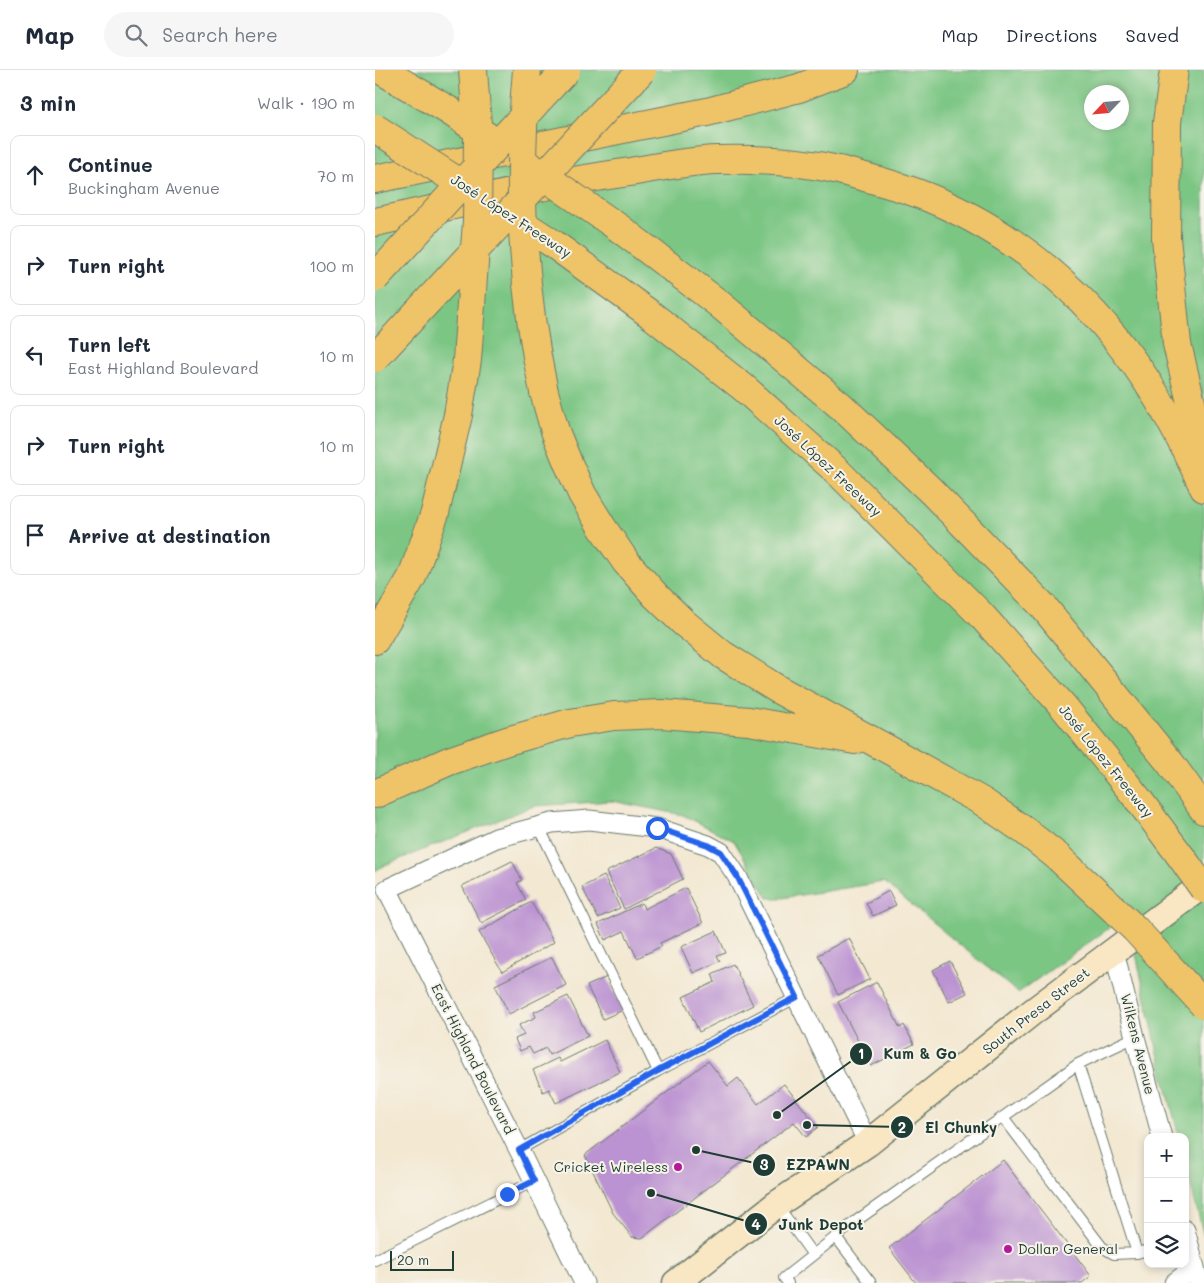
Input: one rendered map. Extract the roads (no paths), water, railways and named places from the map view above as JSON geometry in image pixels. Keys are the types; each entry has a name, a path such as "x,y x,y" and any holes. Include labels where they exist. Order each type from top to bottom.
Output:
{"highway":[{"path":"381,70 448,110 619,228 718,303 842,407 931,491 1043,606 1171,764 1204,810"},
{"path":"375,640 412,577 435,513 458,415 467,360 477,221 478,138 473,70"},
{"path":"527,70 522,132 523,234 525,279 535,353 555,431 565,455 582,494 626,562 656,596 684,623 723,655 779,690 983,802 1025,831 1058,857 1135,929 1204,1005"},
{"path":"375,278 566,70"},
{"path":"375,358 642,70"},
{"path":"375,179 707,112 799,88 845,70"},
{"path":"1174,70 1167,123 1166,238 1177,344 1204,457"},
{"name":"José López Freeway","path":"375,128 553,243 654,317 737,382 838,472 981,616 1063,706 1138,799 1204,889"},
{"path":"375,222 549,185 716,160 755,160 837,170 913,192 947,206 1006,238 1045,267 1075,293 1126,352 1149,384 1168,415 1204,488"},
{"path":"375,794 449,761 507,741 570,723 614,716 662,714 749,721 881,745"}],"main road":[{"name":"South Presa Street","path":"676,1283 777,1204 868,1143 1031,1013 1204,884"}],"street":[{"path":"539,827 552,823 589,820 657,828 708,845 721,852 737,876 868,1143"},
{"name":"East Highland Boulevard","path":"539,827 496,838 387,889 519,1150 583,1283"},
{"name":"Wilkens Avenue","path":"1114,951 1161,1133"},
{"path":"1174,1283 1197,1275 1189,1245"}],"lane":[{"path":"539,827 658,1071"},
{"path":"519,1150 658,1071 797,997"},
{"path":"788,1283 785,1278 836,1236 1003,1116 1078,1064 1135,1037"},
{"path":"1078,1064 1137,1253"},
{"path":"1003,1116 1103,1247 1114,1254 1144,1251"},
{"path":"375,1260 534,1181"},
{"path":"777,1204 813,1255"},
{"path":"836,1236 871,1283"}],"place":[{"name":"Kum & Go","path":"777,1115"},
{"name":"El Chunky","path":"807,1125"},
{"name":"EZPAWN","path":"696,1150"},
{"name":"Cricket Wireless","path":"678,1167"},
{"name":"Junk Depot","path":"651,1193"},
{"name":"Dollar General","path":"1008,1249"}]}
